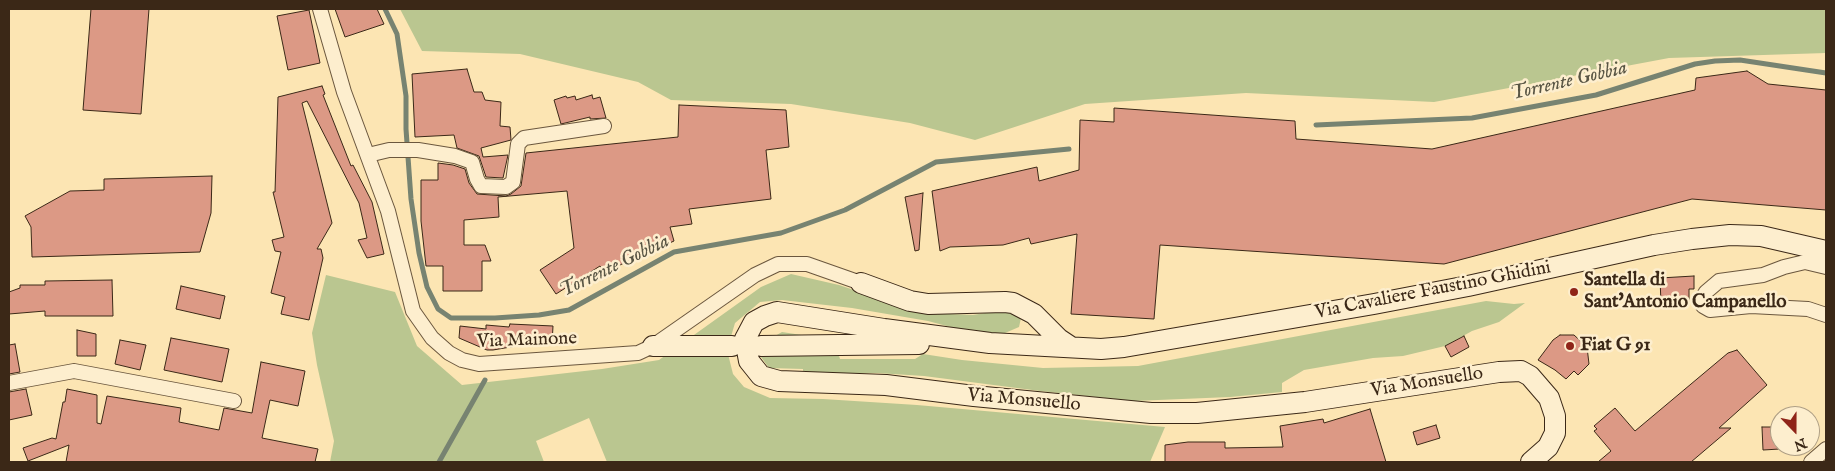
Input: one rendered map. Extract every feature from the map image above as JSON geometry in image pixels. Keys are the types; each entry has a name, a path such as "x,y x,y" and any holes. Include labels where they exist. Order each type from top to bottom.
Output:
{"main road":[{"name":"Via Cavaliere Faustino Ghidini","path":"1031,345 1101,349 1124,347 1468,286 1654,245 1692,239 1730,235 1761,236 1826,251"},
{"path":"862,283 910,300 928,304 1005,302 1023,307 1034,314 1059,339 1071,347"},
{"name":"Via Monsuello","path":"1031,345 994,344 777,312 754,322 745,339 750,361 761,376 779,381 886,385 974,396 1151,413 1197,413 1248,408 1376,392 1499,372 1521,371 1530,376 1549,398 1555,416 1555,433 1548,447 1531,462"},
{"path":"1031,345 1037,323 1034,314"},
{"path":"761,346 994,344"},
{"path":"653,346 732,346"}],"street":[{"name":"Via Mainone","path":"320,9 344,92 388,210 413,311 432,338 449,353 462,360 479,364 638,353 653,346 755,275 778,264 807,264 862,283"},
{"path":"368,155 389,150 418,150 455,156 472,162 481,186 506,187 513,182 518,144 524,138 604,126"},
{"path":"1826,268 1806,262 1784,267 1763,275 1719,281 1706,292 1701,301 1710,310 1751,306 1808,309 1826,315"},
{"path":"9,383 74,371 234,400"},
{"path":"1811,462 1826,449"}],"green space":[{"path":"400,9 1826,9 1826,53 1669,58 1434,102 1246,93 1085,104 975,140 910,123 791,104 671,100 638,82 520,54 422,51"},
{"path":"791,274 839,285 928,313 973,315 1003,310 1021,318 1019,327 1005,333 973,333 928,321 852,308 782,300 760,302 735,323 727,350 733,374 744,387 770,398 823,399 917,405 1165,427 1150,462 607,462 589,418 536,441 544,462 330,462 334,441 312,333 326,275 395,292 417,346 462,385 602,369 659,360 761,287"},
{"path":"1486,301 1514,304 1525,303 1499,322 1472,331 1445,346 1403,356 1373,358 1304,370 1282,383 1282,392 1230,397 1134,401 924,376 877,373 803,373 803,369 769,368 761,357 766,341 782,332 834,340 840,359 915,359 923,354 1043,368 1138,366"}],"building":[{"path":"91,9 149,9 141,114 83,110"},
{"path":"335,9 377,9 384,24 345,37"},
{"path":"309,10 320,63 288,70 277,16"},
{"path":"467,69 474,92 482,92 485,100 501,102 500,126 510,127 511,140 481,148 483,157 508,155 503,178 486,177 479,156 457,148 454,135 415,137 412,74"},
{"path":"1747,71 1768,84 1826,90 1826,210 1692,199 1444,264 1160,245 1154,319 1071,314 1077,234 1031,244 1029,238 1003,245 950,247 940,251 932,191 1037,167 1039,181 1079,170 1080,120 1114,122 1114,108 1295,121 1296,139 1432,149 1695,90 1696,78"},
{"path":"322,86 325,94 323,95 351,166 353,165 372,202 384,254 367,258 358,240 367,238 359,203 307,101 302,103 332,223 317,249 321,249 323,258 309,320 281,314 285,297 271,293 281,252 275,251 272,240 284,237 273,192 275,192 278,97"},
{"path":"592,95 593,99 600,97 606,118 590,119 590,117 561,124 554,100 566,96 567,98 575,96 576,100"},
{"path":"679,105 786,110 789,147 766,150 771,199 689,209 692,224 670,227 674,241 604,272 600,266 556,294 540,270 574,248 567,191 498,197 499,217 464,220 464,245 485,245 491,261 482,261 482,291 443,291 443,266 426,266 421,221 421,180 438,180 438,163 465,169 469,183 477,194 506,196 521,186 526,153 678,137"},
{"path":"212,176 211,213 200,252 32,257 31,227 25,216 70,191 104,190 104,179"},
{"path":"923,193 919,250 915,251 905,197"},
{"path":"1694,276 1694,289 1689,289 1689,303 1661,304 1660,278"},
{"path":"112,280 113,316 45,316 45,311 9,314 9,292 20,288 20,285 45,285 45,281"},
{"path":"181,286 225,296 220,319 176,309"},
{"path":"510,324 553,326 552,344 522,345 487,350 459,338 460,326 486,329 486,325 509,327"},
{"path":"77,330 96,334 96,356 77,356"},
{"path":"1560,335 1574,335 1587,347 1589,364 1578,375 1574,371 1566,379 1538,360 1553,340"},
{"path":"1464,336 1469,347 1451,357 1445,346"},
{"path":"171,338 229,349 222,382 164,370"},
{"path":"120,340 146,345 140,370 115,364"},
{"path":"15,344 20,372 9,374 9,345"},
{"path":"1737,350 1767,385 1719,428 1731,428 1691,462 1598,462 1611,451 1594,431 1597,429 1594,426 1615,408 1635,431 1728,353"},
{"path":"261,362 305,371 298,406 270,400 262,438 318,449 315,462 66,462 69,445 28,461 23,448 52,438 56,439 67,389 97,395 97,423 101,424 107,396 181,408 179,422 219,430 224,408 252,413"},
{"path":"26,389 32,415 9,420 9,392"},
{"path":"1370,409 1386,462 1165,462 1165,445 1188,442 1225,442 1225,448 1283,447 1280,426 1323,419 1324,423"},
{"path":"1436,425 1440,438 1417,445 1413,432"},
{"path":"1762,427 1770,427 1770,450 1763,450"}],"waterway":[{"name":"Torrente Gobbia","path":"385,9 397,34 406,96 406,129 411,199 419,253 427,287 438,309 451,318 495,318 539,315 569,310 674,252 781,233 845,210 936,162 1069,149"},
{"name":"Torrente Gobbia","path":"1316,125 1472,118 1596,95 1695,64 1715,61 1740,60 1826,73"},
{"path":"439,462 485,380"}],"place":[{"name":"Santella di Sant'Antonio Campanello","path":"1574,292"},
{"name":"Fiat G 91","path":"1570,346"}]}
